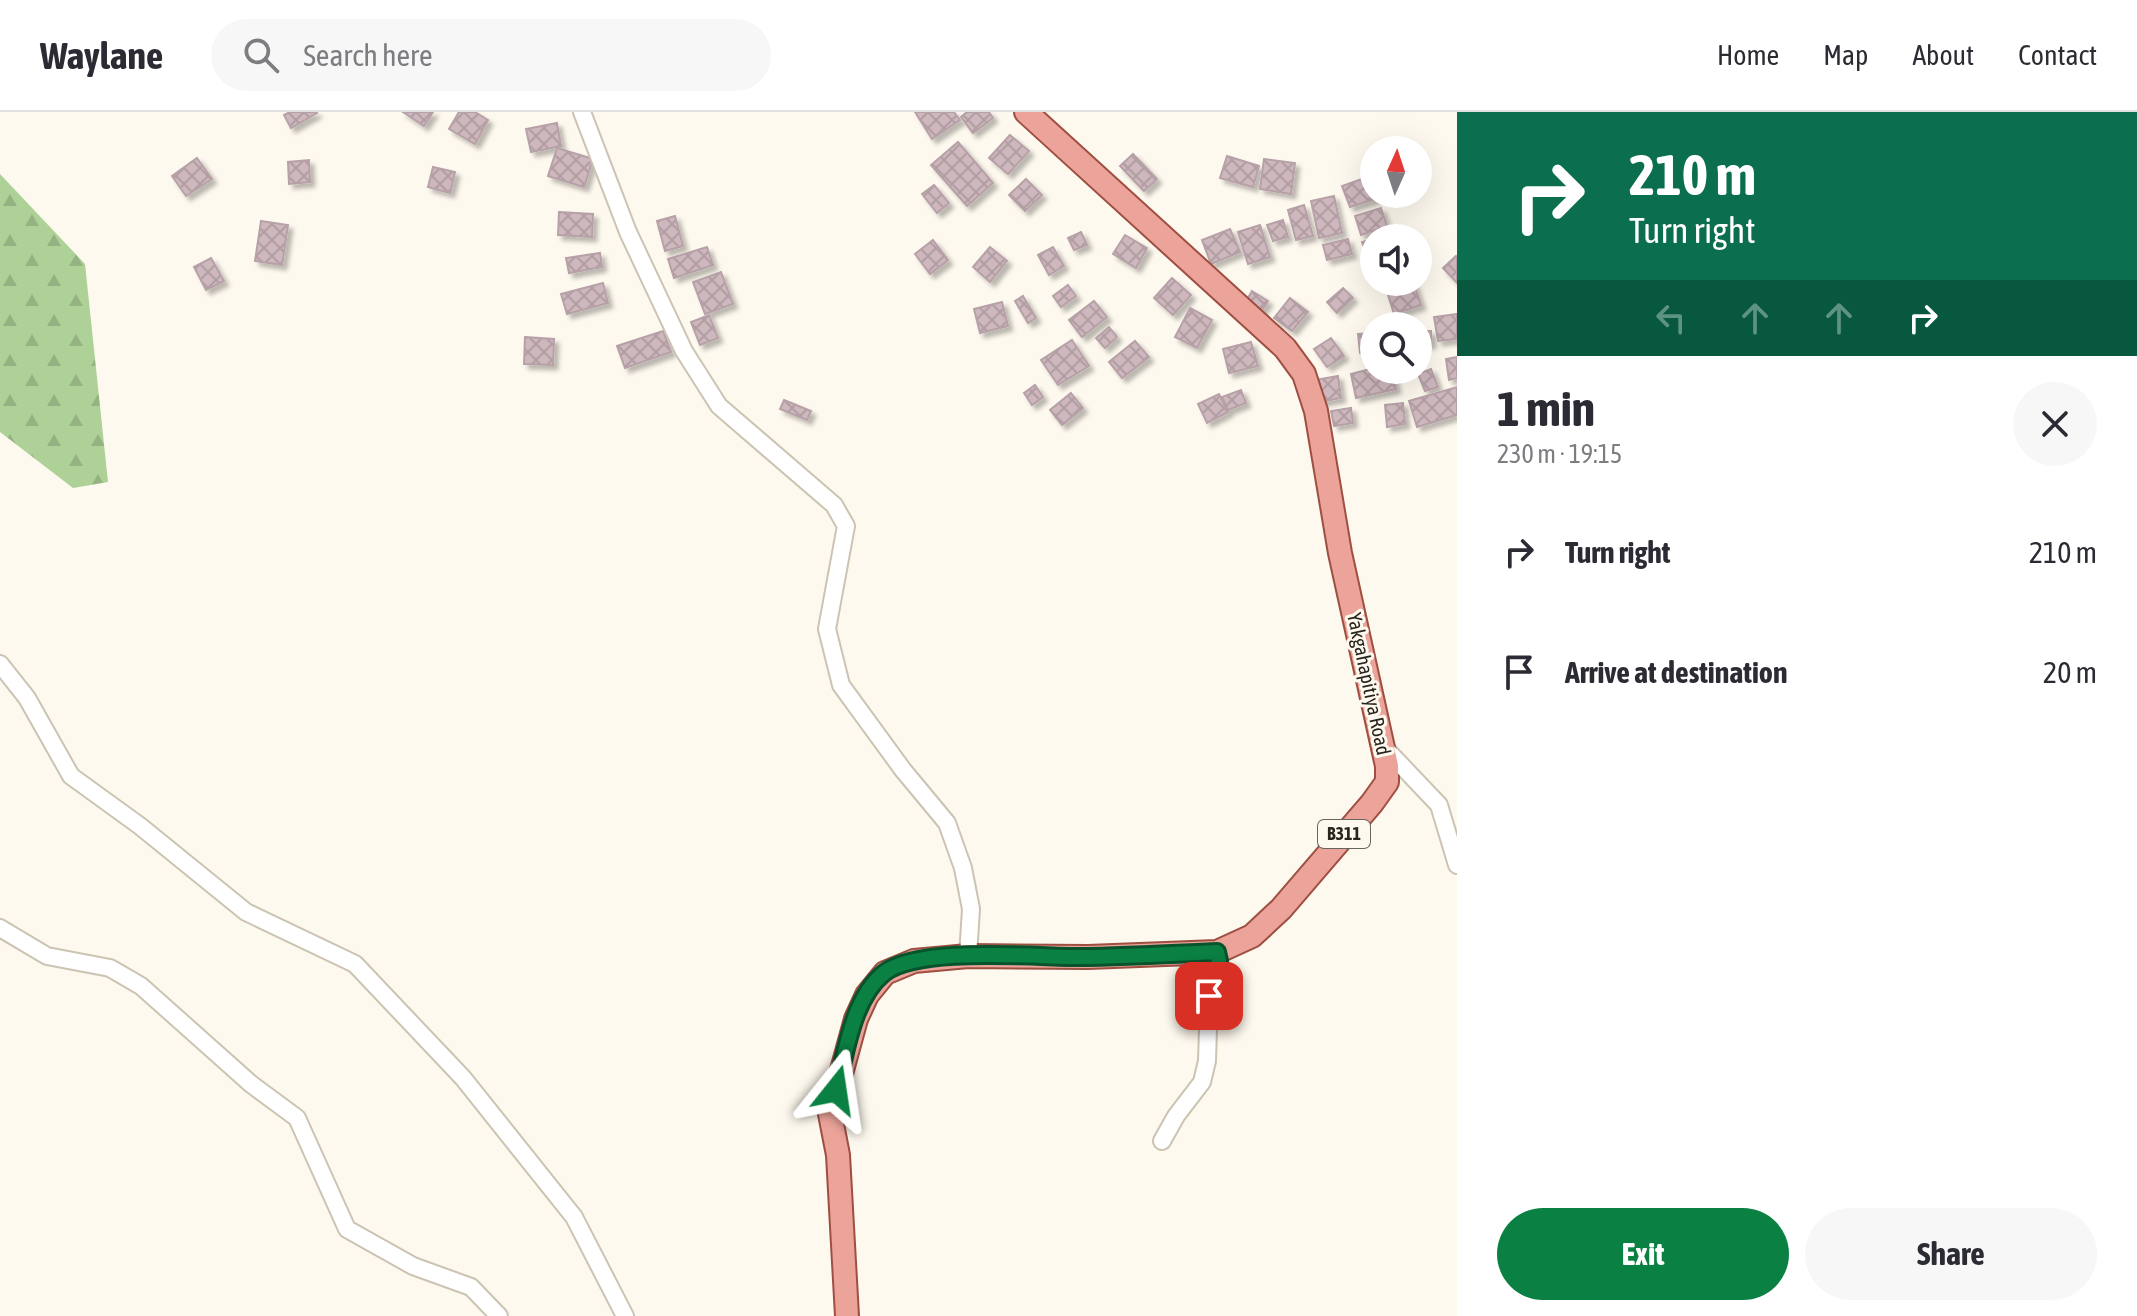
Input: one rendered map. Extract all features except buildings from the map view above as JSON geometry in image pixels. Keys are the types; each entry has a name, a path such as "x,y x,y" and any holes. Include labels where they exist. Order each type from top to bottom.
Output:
{"main road":[{"name":"Yakgahapitiya Road","path":"847,1316 838,1155 830,1114 856,1019 867,995 885,973 914,961 968,956 1088,957 1217,952 1252,936 1281,909 1387,782 1387,766 1340,553 1316,411 1304,374 1285,348 1026,112"}],"street":[{"path":"582,112 628,232 684,351 719,406 834,505 846,526 827,629 841,685 903,770 947,823 963,868 971,909 968,956"},
{"path":"0,664 27,698 71,776 140,826 246,912 355,964 463,1078 574,1217 625,1316"},
{"path":"1381,744 1439,805 1452,826 1457,865"},
{"path":"1387,782 1413,776"},
{"path":"0,928 47,956 110,968 141,986 251,1084 297,1118 347,1229 413,1266 471,1287 499,1316"},
{"path":"1162,1141 1176,1116 1202,1082 1207,1061 1209,996 1219,961 1217,952"}],"green space":[{"path":"0,174 85,264 108,482 73,488 0,432"}],"route":[{"path":"836,1090 856,1019 867,995 885,973 914,961 968,956 1088,957 1217,952 1219,961 1209,996"}]}
